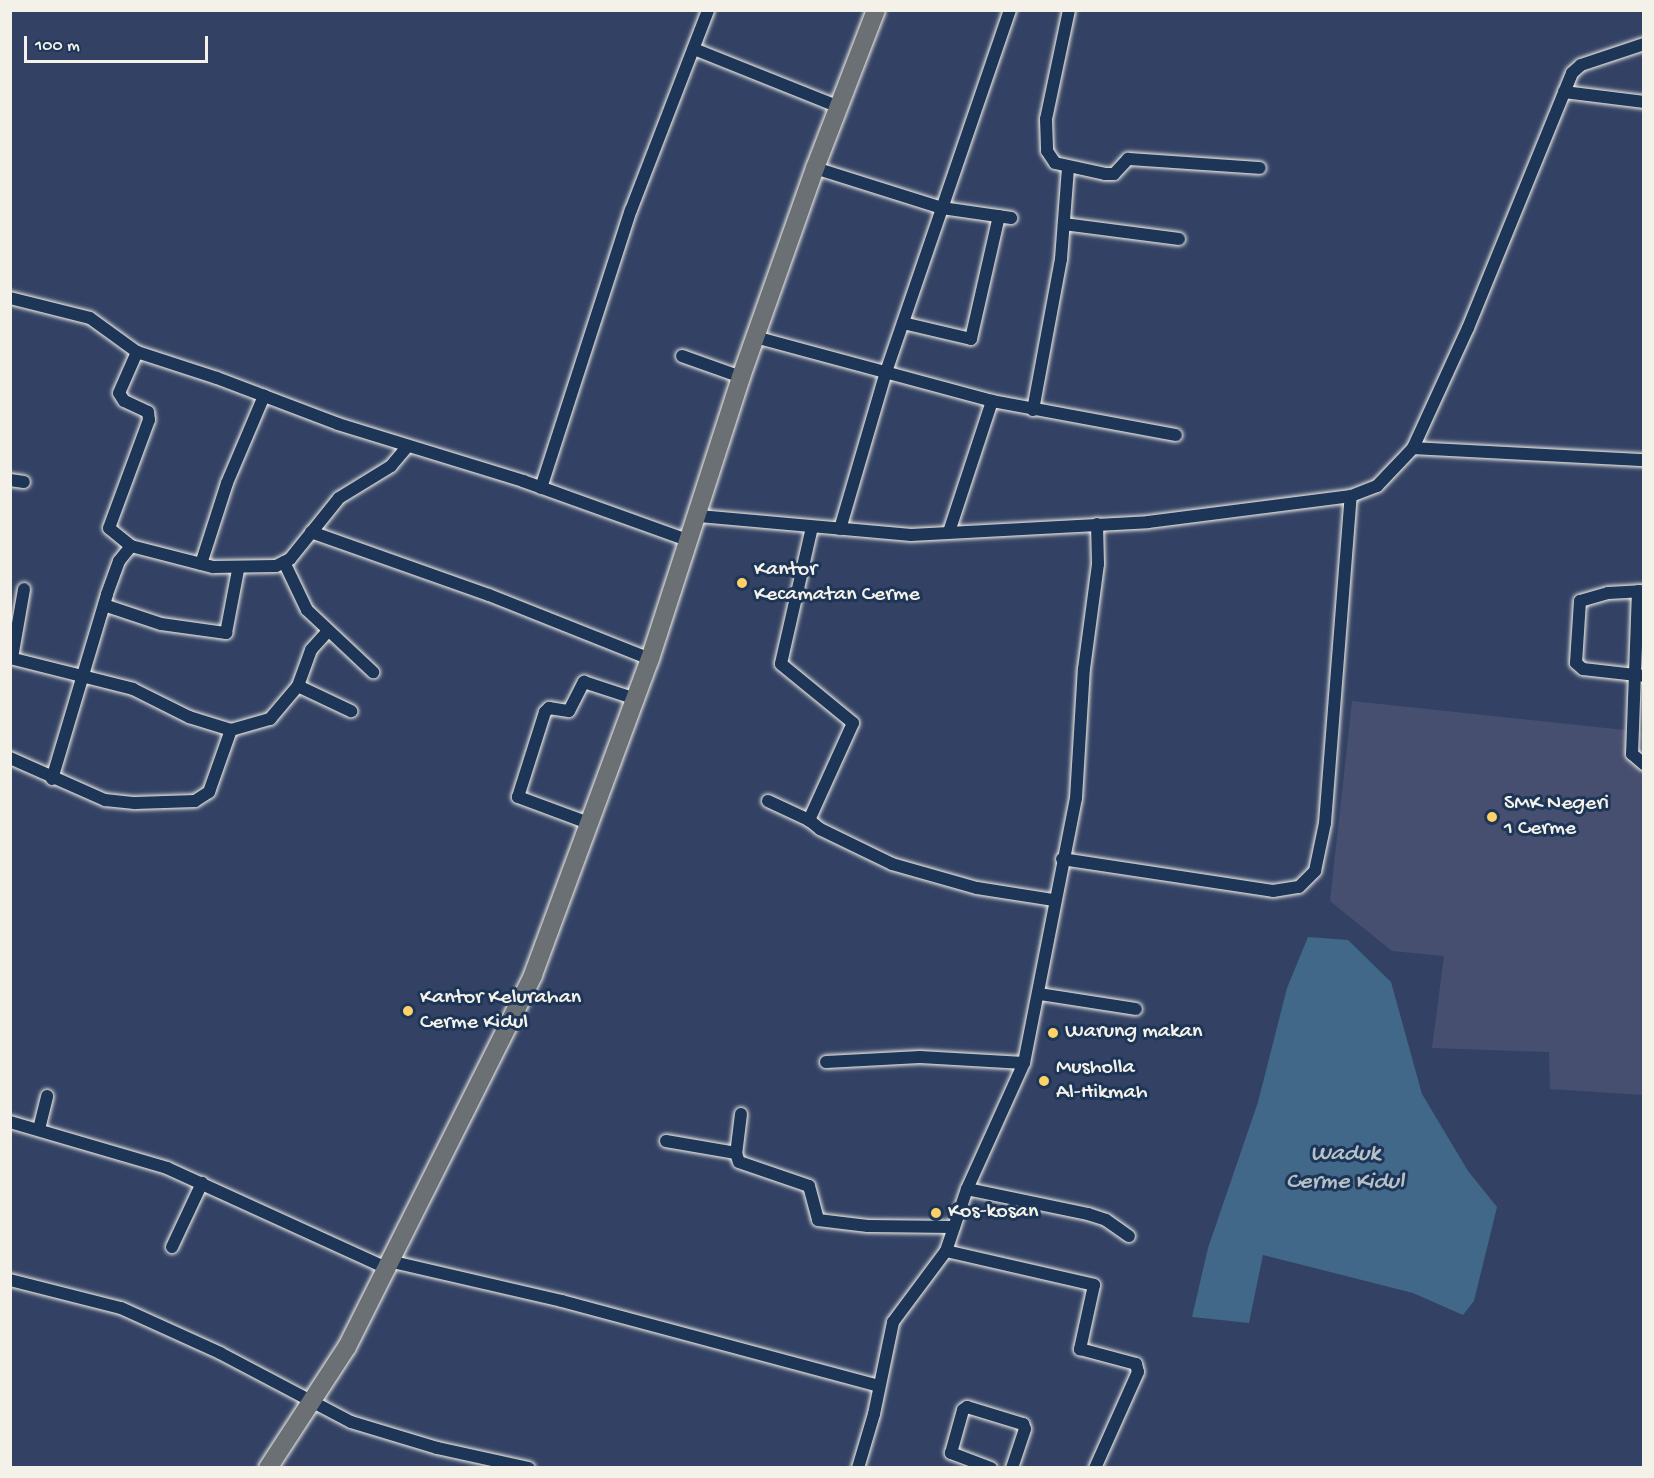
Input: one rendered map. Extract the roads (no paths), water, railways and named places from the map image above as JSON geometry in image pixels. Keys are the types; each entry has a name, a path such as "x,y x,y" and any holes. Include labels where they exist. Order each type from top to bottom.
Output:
{"highway":[{"path":"268,1467 312,1402 391,1266 533,975 636,699 699,516 741,377 815,168 876,10"}],"street":[{"path":"541,488 631,210 708,10"},
{"path":"840,529 886,372 1010,10"},
{"path":"1069,10 1046,119 1047,151 1055,163 1068,168 1114,174 1128,159 1260,168"},
{"path":"699,516 911,535 1149,522 1351,496 1377,486 1413,448 1473,318 1572,73 1581,65 1644,44"},
{"path":"694,49 839,107"},
{"path":"1564,92 1644,102"},
{"path":"815,168 942,208 1005,217 970,339 903,323"},
{"path":"1033,410 1064,224 1068,168"},
{"path":"1064,224 1179,239"},
{"path":"10,298 90,318 137,352 407,447 541,488 690,541"},
{"path":"756,337 992,401 1176,435"},
{"path":"137,352 119,393 124,401 148,412 149,420 109,528 130,546 201,564 238,570 285,562 339,498 391,466 407,447"},
{"path":"682,357 741,377"},
{"path":"201,564 227,483 264,396"},
{"path":"950,532 992,401"},
{"path":"1413,448 1644,460"},
{"path":"10,480 24,482"},
{"path":"1062,859 1273,891 1299,886 1315,871 1325,823 1351,496"},
{"path":"858,1467 893,1322 946,1251 967,1189 1024,1063 1040,994 1054,900 1076,798 1084,669 1098,564 1097,524"},
{"path":"809,820 853,723 781,664 812,527"},
{"path":"311,532 469,588 650,659"},
{"path":"52,779 104,605 119,561 130,546"},
{"path":"285,562 307,610 373,672"},
{"path":"104,605 162,624 226,633 238,570"},
{"path":"24,589 11,658 82,673 142,692 189,717 231,730 270,719 298,686 311,650 328,631"},
{"path":"1641,676 1583,669 1576,663 1580,601 1608,593 1641,591 1641,676 1632,754 1644,764"},
{"path":"591,824 518,797 545,712 549,708 569,711 584,682 636,699"},
{"path":"298,686 351,711"},
{"path":"10,758 52,779 105,800 135,803 195,801 209,792 231,730"},
{"path":"768,801 892,864 977,888 1054,900"},
{"path":"1040,994 1136,1009"},
{"path":"826,1062 920,1057 1024,1063"},
{"path":"39,1129 47,1096"},
{"path":"741,1114 736,1153 743,1164 809,1186 814,1194 816,1217 821,1221 954,1227"},
{"path":"10,1122 114,1150 202,1183 391,1266 562,1301 879,1386"},
{"path":"666,1141 736,1153"},
{"path":"172,1247 202,1183"},
{"path":"967,1189 1088,1214 1113,1224 1129,1236"},
{"path":"946,1251 1094,1285 1080,1349 1136,1364 1138,1372 1095,1467"},
{"path":"10,1280 121,1308 312,1402 398,1438 529,1467"},
{"path":"991,1467 951,1453 963,1410 967,1407 1023,1424 1025,1429 1012,1467"}],"water":[{"name":"Waduk Cerme Kidul","path":"1308,937 1348,940 1391,982 1422,1094 1468,1171 1497,1207 1474,1301 1463,1315 1413,1293 1263,1255 1249,1323 1192,1317 1208,1248 1258,1102 1287,988"}],"place":[{"name":"Kantor Kecamatan Cerme","path":"742,583"},
{"name":"SMK Negeri 1 Cerme","path":"1492,817"},
{"name":"Kantor Kelurahan Cerme Kidul","path":"408,1011"},
{"name":"Warung makan","path":"1053,1033"},
{"name":"Musholla Al-Hikmah","path":"1044,1081"},
{"name":"Kos-kosan","path":"936,1213"}]}
